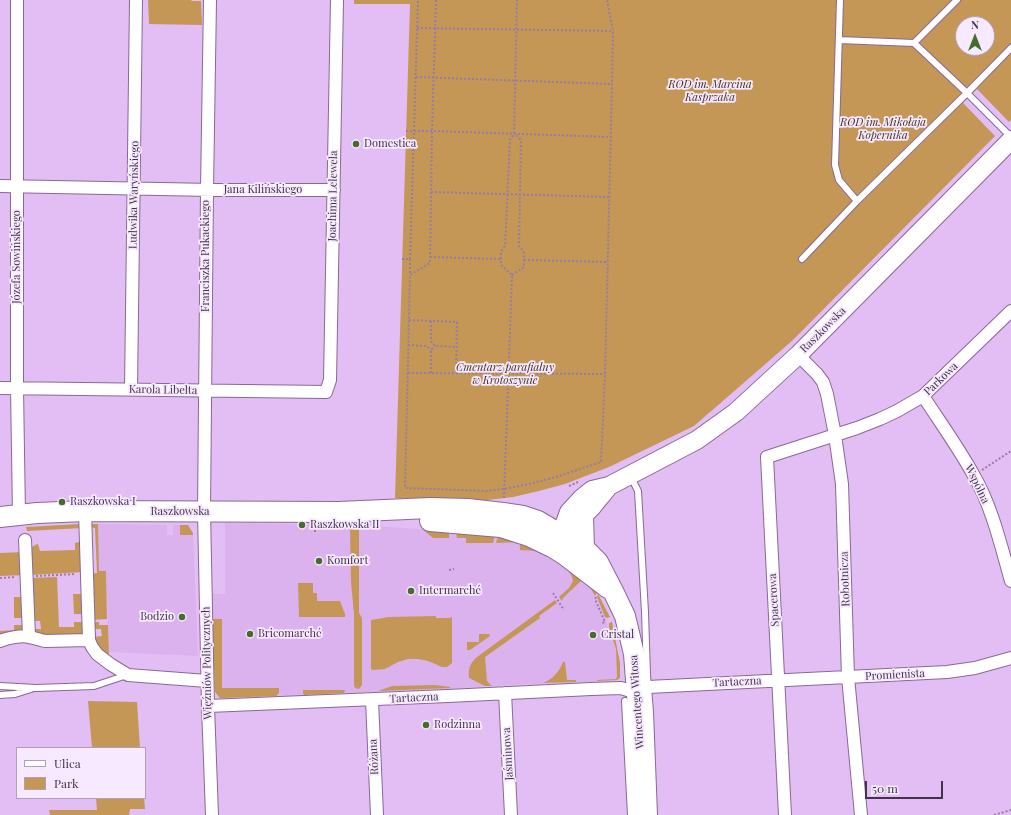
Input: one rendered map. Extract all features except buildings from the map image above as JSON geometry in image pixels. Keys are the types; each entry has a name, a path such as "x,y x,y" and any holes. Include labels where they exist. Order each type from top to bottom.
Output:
{"main road":[{"name":"Raszkowska","path":"9,516 85,511 360,512 430,508 468,509 522,516 538,521 556,541"},
{"name":"Raszkowska","path":"360,512 430,521 501,527 529,536 556,541"},
{"name":"Wincentego Witosa","path":"556,541 585,549 598,562 606,593"},
{"name":"Wincentego Witosa","path":"556,541 565,555 606,593 625,616 634,654 633,725 643,815"}],"street":[{"name":"Józefa Sowińskiego","path":"9,516 16,388 17,0"},
{"name":"Ludwika Waryńskiego","path":"131,389 136,0"},
{"name":"Franciszka Pukackiego","path":"204,512 210,0"},
{"name":"Joachima Lelewela","path":"326,392 330,380 337,0"},
{"name":"Raszkowska","path":"556,541 568,530 576,514 602,496 609,486 697,440 736,412 798,355 1011,138"},
{"name":"Jana Kilińskiego","path":"0,186 207,190 334,190"},
{"name":"Parkowa","path":"835,435 880,419 923,396 1011,311"},
{"name":"Robotnicza","path":"798,355 823,382 827,394 835,435 842,484 848,677 861,815"},
{"name":"Karola Libelta","path":"0,388 326,392"},
{"name":"Wspólna","path":"923,396 974,475 987,503 1011,581"},
{"name":"Spacerowa","path":"784,815 767,457 835,435"},
{"path":"85,511 89,640 97,654 110,664 128,674 207,681"},
{"name":"Więźniów Politycznych","path":"204,512 207,681 212,815"},
{"path":"538,521 576,514 585,549"},
{"path":"25,540 28,636"},
{"path":"0,641 28,636 40,640 89,640"},
{"name":"Promienista","path":"778,680 947,672 975,668 1011,658"},
{"name":"Tartaczna","path":"208,706 634,689 778,680"},
{"name":"Jaśminowa","path":"505,693 511,815"},
{"name":"Różana","path":"372,700 377,815"}],"lane":[{"path":"840,0 835,165 839,180 857,201"},
{"path":"914,43 957,0"},
{"path":"839,40 914,43 967,93 1011,138"},
{"path":"802,259 857,201 1011,48"},
{"path":"630,474 638,492 647,675 634,689 650,712 654,815"},
{"path":"0,686 36,688 94,686 128,674"},
{"path":"0,695 15,694 36,688"},
{"path":"631,815 633,725"}],"path":[{"path":"418,0 405,488 488,491 529,484 601,462 613,32 607,0"},
{"path":"410,275 430,263 436,0"},
{"path":"512,275 501,265 501,252 505,246 510,140 514,134 517,0"},
{"path":"417,28 613,32"},
{"path":"415,77 612,84"},
{"path":"406,131 611,137"},
{"path":"512,275 524,267 524,252 519,246 521,140 514,134"},
{"path":"431,192 609,198"},
{"path":"430,257 501,259"},
{"path":"402,259 410,259"},
{"path":"524,260 607,262"},
{"path":"504,498 512,275"},
{"path":"409,320 457,322 456,373"},
{"path":"431,321 431,341 435,346"},
{"path":"427,346 431,341"},
{"path":"408,346 427,346 431,350"},
{"path":"430,373 431,350 435,346 457,347"},
{"path":"408,373 604,374"},
{"path":"974,475 1011,451"},
{"path":"569,486 583,481"},
{"path":"449,570 454,570"},
{"path":"0,578 87,574"},
{"path":"553,593 564,610"},
{"path":"606,593 595,599 603,623 609,621"},
{"path":"994,815 1011,810"}],"shaded area":[{"path":"225,523 359,525 477,533 518,540 558,559 597,592 596,594 616,649 617,677 615,681 220,698 215,692 211,594 225,594"},
{"path":"98,524 167,525 167,535 173,535 173,525 180,525 180,535 193,535 198,656 109,652 106,572 99,572"}],"green space":[{"path":"148,0 201,1 202,25 149,24"},
{"path":"354,0 1011,0 1011,120 1009,122 977,89 963,103 995,136 793,340 694,426 609,467 565,484 539,491 513,497 488,500 395,498 410,4 354,4"},
{"path":"80,524 82,528 27,531 26,527"},
{"path":"90,524 98,524 99,571 106,571 107,619 92,620 90,574 97,573 95,528 89,527"},
{"path":"317,524 359,525 359,613 362,618 362,685 359,689 355,688 354,685 354,614 351,582 350,530 339,526 317,527"},
{"path":"180,525 188,525 193,535 180,535"},
{"path":"422,529 449,531 449,538 433,538"},
{"path":"456,532 495,535 493,543 466,543 466,538 457,538"},
{"path":"498,536 512,539 539,548 560,560 589,583 597,592 595,596 591,589 582,580 563,598 562,601 559,597 569,588 573,581 570,573 565,567 538,551 520,550 520,542 496,543"},
{"path":"75,543 81,543 84,572 30,575 29,552 34,546 38,544 40,551 75,550"},
{"path":"23,552 24,575 0,576 0,553"},
{"path":"57,577 59,627 74,627 74,622 86,622 82,635 39,636 32,629 41,629 40,621 31,621 30,578"},
{"path":"298,583 313,583 313,593 317,593 317,601 340,601 345,617 299,617"},
{"path":"73,594 85,594 86,614 74,614"},
{"path":"598,594 610,617 605,617 597,597"},
{"path":"14,597 25,597 25,618 14,618"},
{"path":"555,600 557,603 539,616 540,618 485,657 487,681 492,686 485,686 469,678 470,666 477,657"},
{"path":"436,616 436,618 452,617 452,663 447,667 442,667 428,661 408,659 398,662 385,669 371,669 371,620 389,617"},
{"path":"212,619 222,619 222,688 279,688 279,693 276,696 220,698 215,692"},
{"path":"92,622 99,622 99,625 108,625 109,657 103,653 93,637 102,636 101,629 92,629"},
{"path":"612,622 620,663 620,678 617,680 597,681 616,679 617,677 616,649 609,628 609,623"},
{"path":"14,625 26,625 25,632 0,638 0,631 14,630"},
{"path":"479,634 489,634 490,636 470,650 467,650 467,642 479,642"},
{"path":"563,662 565,662 567,680 576,680 576,682 543,683 555,675"},
{"path":"435,685 450,688 378,691 392,686"},
{"path":"303,690 345,690 344,693 304,695"},
{"path":"88,701 137,702 140,747 92,747"},
{"path":"96,799 144,799 145,809 130,809 129,815 50,815 49,810 97,810"}],"place":[{"name":"Domestica","path":"356,144"},
{"name":"Raszkowska I","path":"62,502"},
{"name":"Raszkowska II","path":"302,525"},
{"name":"Komfort","path":"319,561"},
{"name":"Intermarché","path":"411,591"},
{"name":"Bodzio","path":"182,617"},
{"name":"Bricomarché","path":"250,634"},
{"name":"Cristal","path":"593,635"},
{"name":"Rodzinna","path":"426,725"}],"park label":[{"name":"ROD im. Marcina Kasprzaka","path":"710,91"},
{"name":"ROD im. Mikołaja Kopernika","path":"883,129"},
{"name":"Cmentarz parafialny w Krotoszynie","path":"505,374"}]}
